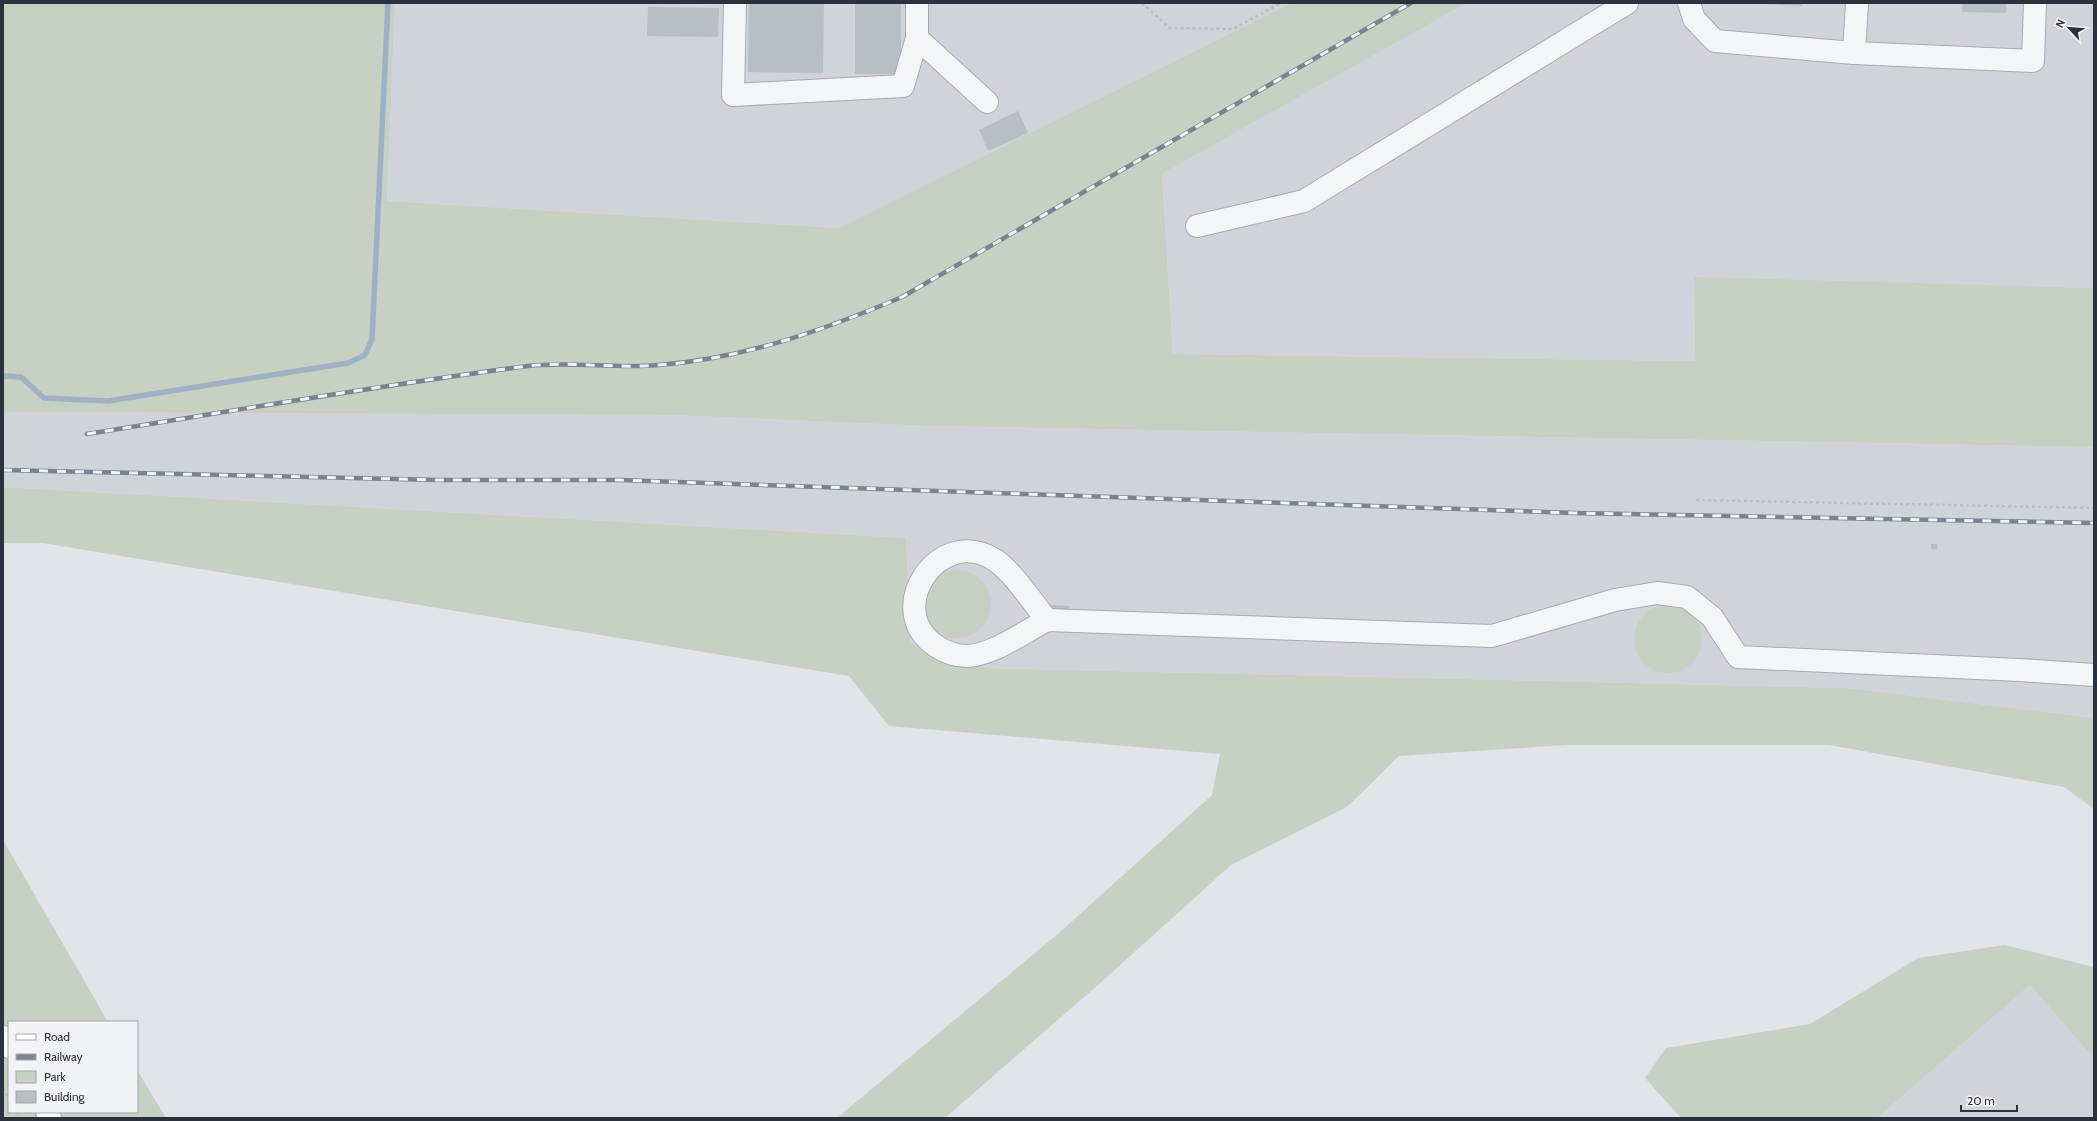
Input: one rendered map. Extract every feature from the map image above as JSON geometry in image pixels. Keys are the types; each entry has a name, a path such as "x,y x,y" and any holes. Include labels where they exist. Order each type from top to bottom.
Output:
{"lane":[{"path":"735,3 733,95 903,86 917,38 917,3"},
{"path":"1197,226 1304,201 1627,3"},
{"path":"1689,3 1694,19 1715,41 1854,53 2033,61 2035,3"},
{"path":"1854,53 1857,3"},
{"path":"917,38 987,102"},
{"path":"1047,620 1005,568 990,558 973,552 949,555 938,560 925,573 917,589 915,601 919,625 933,644 954,654 972,655 988,651 1047,620 1492,636 1614,600 1657,593 1687,597 1712,617 1738,657 2019,670 2094,675"}],"path":[{"path":"1142,3 1170,28 1233,29 1281,3"},
{"path":"1696,500 2094,508"}],"shaded area":[{"path":"395,3 1291,3 839,228 387,201"},
{"path":"1467,3 2094,3 2094,288 1694,278 1695,361 1173,354 1162,174"},
{"path":"3,412 671,415 928,426 2094,447 2094,718 1848,688 985,668 911,643 906,538 3,487"},
{"path":"2030,985 2094,1059 2094,1118 1877,1118"}],"green space":[{"path":"3,3 395,3 387,201 839,228 1291,3 1467,3 1162,174 1173,354 1695,361 1694,277 2094,288 2094,447 928,426 671,415 3,412"},
{"path":"3,487 906,538 911,643 985,668 1848,688 2094,718 2094,809 2064,787 1829,745 1568,745 1399,756 1347,807 1231,865 1098,985 945,1118 837,1118 1059,933 1212,795 1220,754 889,726 849,676 43,543 3,543"},
{"path":"957,570 970,573 981,580 988,591 991,604 988,617 981,628 970,635 957,638 944,635 933,628 926,617 923,604 926,591 933,580 944,573"},
{"path":"1668,605 1681,608 1692,615 1699,626 1702,639 1699,652 1692,663 1681,670 1668,673 1655,670 1644,663 1637,652 1634,639 1637,626 1644,615 1655,608"},
{"path":"3,840 107,1021 8,1021 8,1113 138,1113 138,1072 166,1118 3,1118"},
{"path":"2005,945 2094,967 2094,1059 2030,985 1877,1118 1681,1118 1645,1078 1666,1048 1810,1024 1918,958"}],"building":[{"path":"749,3 824,3 823,73 748,72"},
{"path":"855,3 901,3 901,74 855,74"},
{"path":"1744,3 1802,3 1802,6"},
{"path":"1963,3 2006,3 2006,13 1962,12"},
{"path":"648,7 719,8 718,37 647,36"},
{"path":"1018,111 1028,133 988,151 979,130"},
{"path":"1931,544 1938,544 1937,550 1931,549"},
{"path":"1052,605 1069,606 1069,613 1052,612"}],"waterway":[{"path":"3,376 21,377 44,398 108,401 348,363 365,355 372,339 388,3"}],"railway":[{"path":"87,434 473,373 528,366 560,364 642,366 690,362 752,350 783,341 843,321 902,297 1411,3"},
{"path":"3,470 439,480 619,480 1575,513 2094,523"}]}
